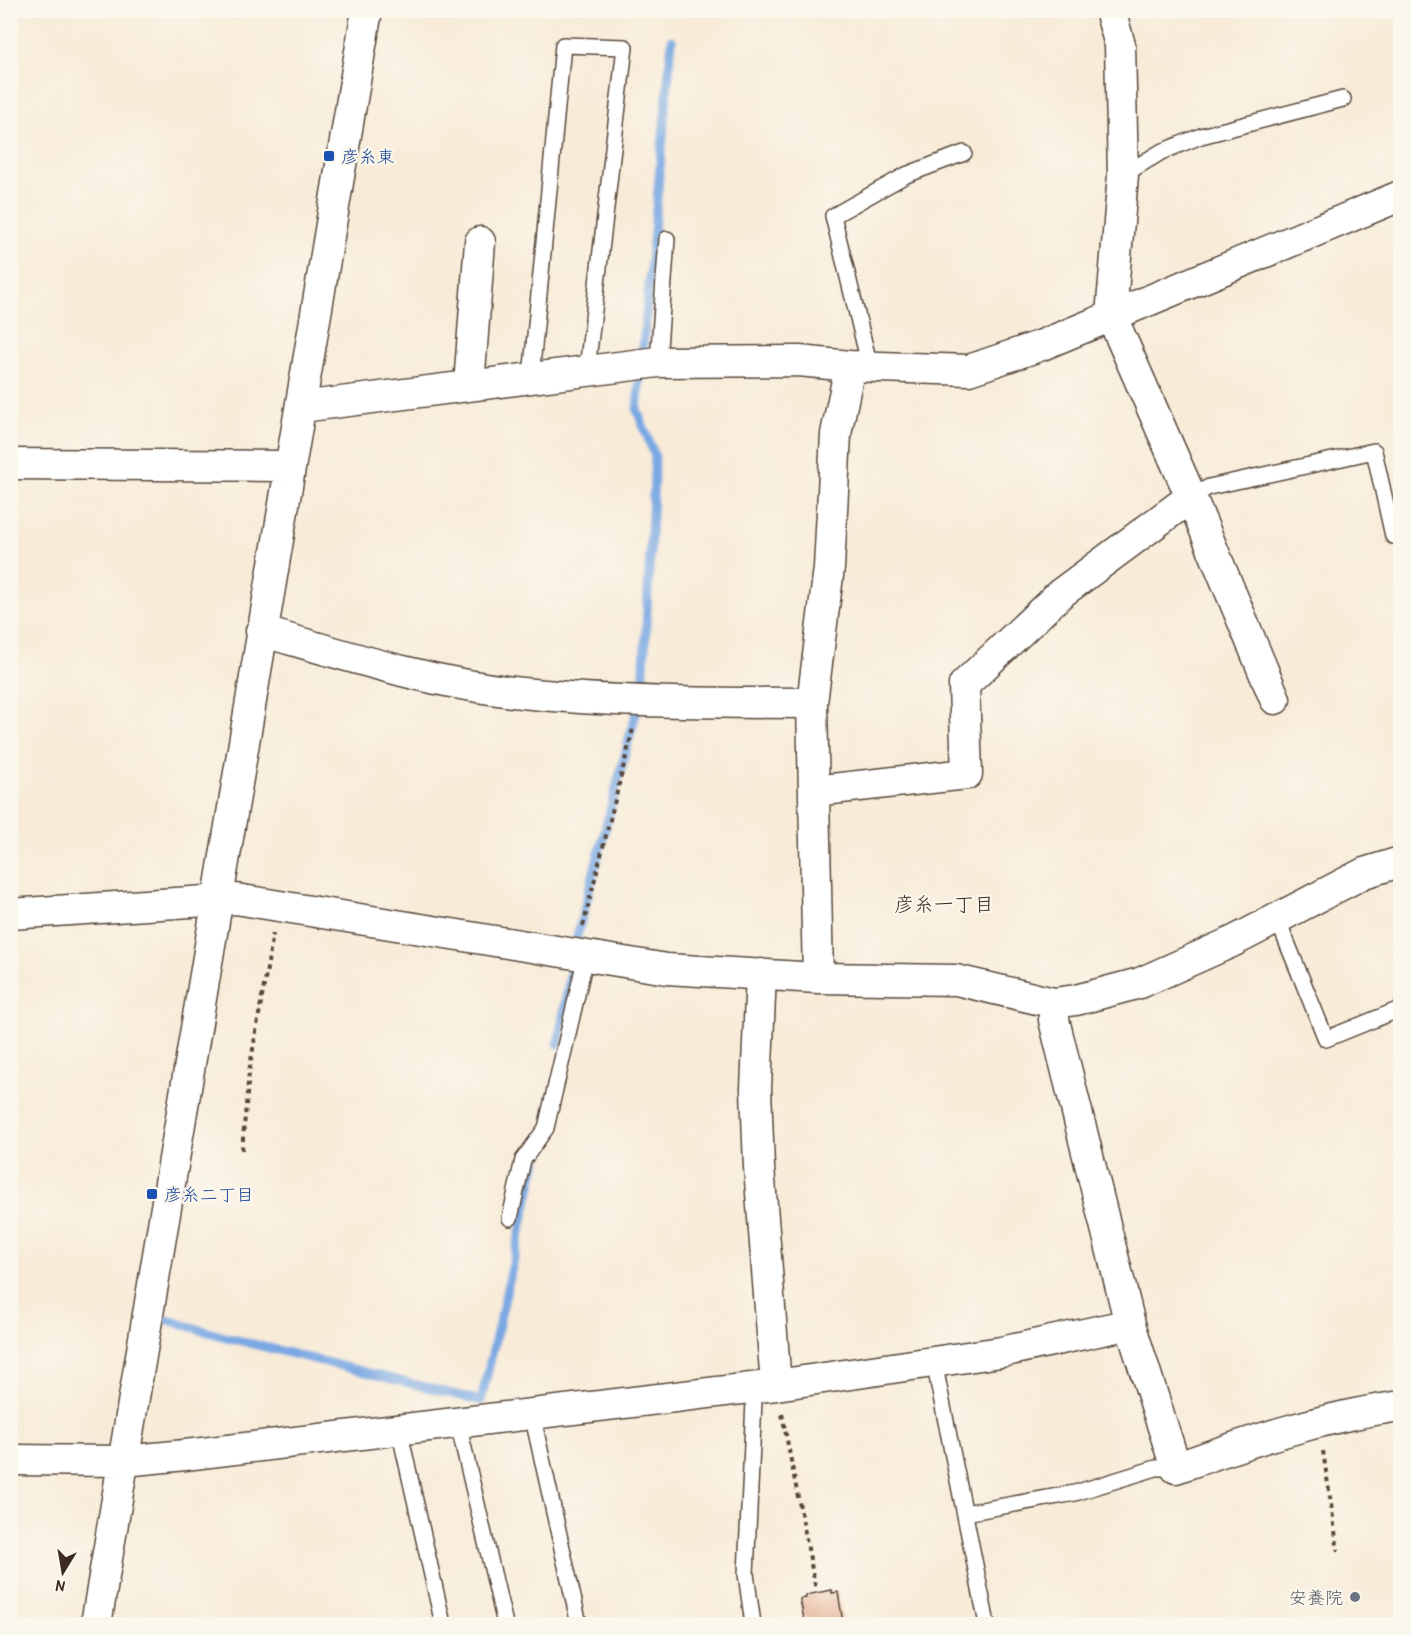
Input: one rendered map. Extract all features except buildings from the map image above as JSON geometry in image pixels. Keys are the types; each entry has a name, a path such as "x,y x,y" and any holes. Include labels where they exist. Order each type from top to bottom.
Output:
{"street":[{"path":"96,1624 367,10"},
{"path":"1110,10 1120,45 1123,175 1111,315 1191,497 1275,699"},
{"path":"301,407 588,369 658,362 799,361 860,367 969,370 1042,345 1401,196"},
{"path":"469,385 480,242"},
{"path":"818,978 812,703 829,568 836,434 860,367"},
{"path":"10,464 290,466"},
{"path":"814,791 967,774 964,685 1059,594 1191,497"},
{"path":"261,631 384,667 510,691 640,702 812,703"},
{"path":"10,914 219,899 277,906 667,969 818,978 956,980 1054,1003 1076,1000 1140,983 1234,941 1364,873 1401,862"},
{"path":"761,974 756,1089 764,1386"},
{"path":"1054,1003 1054,1020 1130,1324 1176,1468 1253,1440 1343,1414 1401,1406"},
{"path":"10,1460 124,1461 764,1386 1001,1352 1130,1324"}],"lane":[{"path":"531,377 563,45 625,47 588,369"},
{"path":"1123,175 1161,152 1201,136 1343,99"},
{"path":"860,367 833,216 906,175 964,153"},
{"path":"658,362 667,239"},
{"path":"1191,497 1209,487 1374,451 1393,536 1401,535"},
{"path":"1277,918 1326,1039 1401,1009"},
{"path":"510,1218 523,1160 546,1128 581,955"},
{"path":"934,1362 987,1624"},
{"path":"753,1624 746,1574 754,1401 764,1386"},
{"path":"532,1414 579,1624"},
{"path":"458,1423 505,1624"},
{"path":"399,1430 443,1624"},
{"path":"965,1513 1075,1493 1156,1468 1176,1468"}],"path":[{"path":"581,955 640,702"},
{"path":"242,1150 249,1072 277,906"},
{"path":"764,1386 816,1590"},
{"path":"1316,1422 1338,1551"}],"waterway":[{"path":"558,1044 576,940 643,686 655,457 637,410 672,40"},
{"path":"161,1318 225,1337 481,1401 542,1138"}],"place":[{"name":"彦糸東","path":"329,156"},
{"name":"彦糸二丁目","path":"152,1194"},
{"name":"安養院","path":"1355,1597"}],"district":[{"name":"彦糸一丁目","path":"944,903"}]}
